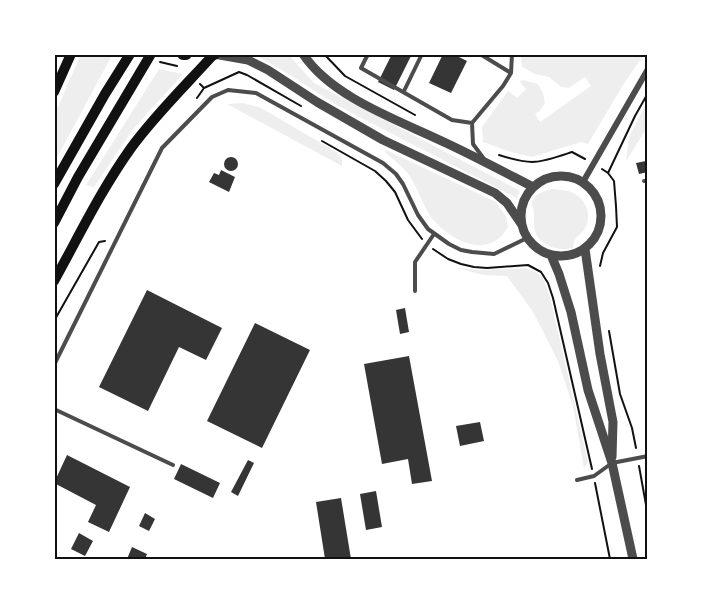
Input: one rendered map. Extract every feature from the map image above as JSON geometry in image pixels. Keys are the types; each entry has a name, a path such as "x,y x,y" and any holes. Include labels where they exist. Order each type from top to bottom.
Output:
{"main road":[{"path":"54,92 71,54"},
{"path":"54,184 130,54"},
{"path":"54,223 84,167 151,54"},
{"path":"54,281 103,192 131,148 213,54"}],"street":[{"path":"213,54 249,60 383,140 495,193 507,203 522,225 527,238 539,249 551,255 573,255 585,249 600,227 602,214 599,201 583,182 570,176 557,175 544,179 532,187 521,211 522,225"},
{"path":"303,54 327,81 362,103 532,187"},
{"path":"583,182 648,69"},
{"path":"585,249 600,354 613,422 612,463"},
{"path":"551,255 571,312 588,390 612,463 633,559"}],"lane":[{"path":"368,54 362,68 452,120 472,123"},
{"path":"404,91 422,54"},
{"path":"480,54 512,72"},
{"path":"488,164 473,144 472,123 512,72 512,54"},
{"path":"54,365 162,148 212,97 228,90 256,93 383,163 396,174 403,184 418,215 428,229 448,244 461,250 494,254 527,238"},
{"path":"416,291 416,262 434,234"},
{"path":"54,409 173,465"},
{"path":"577,480 594,477 612,463 648,456"}],"path":[{"path":"324,54 345,76 423,119"},
{"path":"239,72 308,111 304,120"},
{"path":"608,173 634,116 648,93"},
{"path":"318,139 375,171 386,181 395,192 408,220 420,238 448,259 461,264 487,268 528,265 541,272 553,298 594,477 610,559"},
{"path":"473,144 521,162 534,163 572,152 608,173 614,181 616,227 603,254 600,271 588,273"},
{"path":"54,321 99,242 105,242"},
{"path":"548,283 561,279"},
{"path":"609,327 620,394 632,428 648,516"}],"shaded area":[{"path":"81,54 111,54 54,163 54,116"},
{"path":"258,54 288,54 314,83 520,191 517,198 344,109 257,56"},
{"path":"521,54 644,54 588,144 581,142 532,157 483,142 482,127 508,91 517,98 526,89 520,82 523,80 538,84 545,103 535,114 540,122 591,86 585,77 569,88 561,87 549,77 535,74 522,67"},
{"path":"159,69 183,74 133,129 94,187 86,185"},
{"path":"648,100 648,126 626,161 629,137"},
{"path":"243,103 261,108 338,153 342,166 227,104"},
{"path":"386,150 496,202 506,217 508,227 491,243 480,245 459,240 439,226 431,217 409,175 385,152"},
{"path":"552,189 576,194 584,202 588,212 587,223 573,248 561,249 549,246 543,243 536,233 532,200 542,192"},
{"path":"458,268 480,270 525,268 536,272 543,278 550,297 588,462 584,468 573,406 558,361 533,312 507,276 483,275"}],"building":[{"path":"392,54 412,54 394,90 378,82"},
{"path":"443,54 453,54 467,61 451,93 429,83"},
{"path":"228,157 234,157 238,164 234,171 228,171 224,167 224,161"},
{"path":"646,161 648,172 639,174 636,163"},
{"path":"221,170 235,177 229,192 209,182 214,173 219,175"},
{"path":"147,290 222,328 206,360 179,347 148,411 99,387"},
{"path":"405,308 409,332 400,334 396,310"},
{"path":"255,323 310,350 262,448 207,421"},
{"path":"409,356 432,481 412,484 408,459 382,464 364,364"},
{"path":"480,422 484,441 460,446 456,426"},
{"path":"67,455 130,487 109,532 88,522 96,505 54,483"},
{"path":"248,460 254,463 238,496 231,492"},
{"path":"181,464 220,483 213,498 174,479"},
{"path":"376,491 382,527 366,530 360,494"},
{"path":"341,498 351,559 325,559 316,502"},
{"path":"145,513 155,519 149,531 139,526"},
{"path":"79,533 93,541 85,556 71,549"},
{"path":"132,547 147,554 145,559 127,559"}]}
